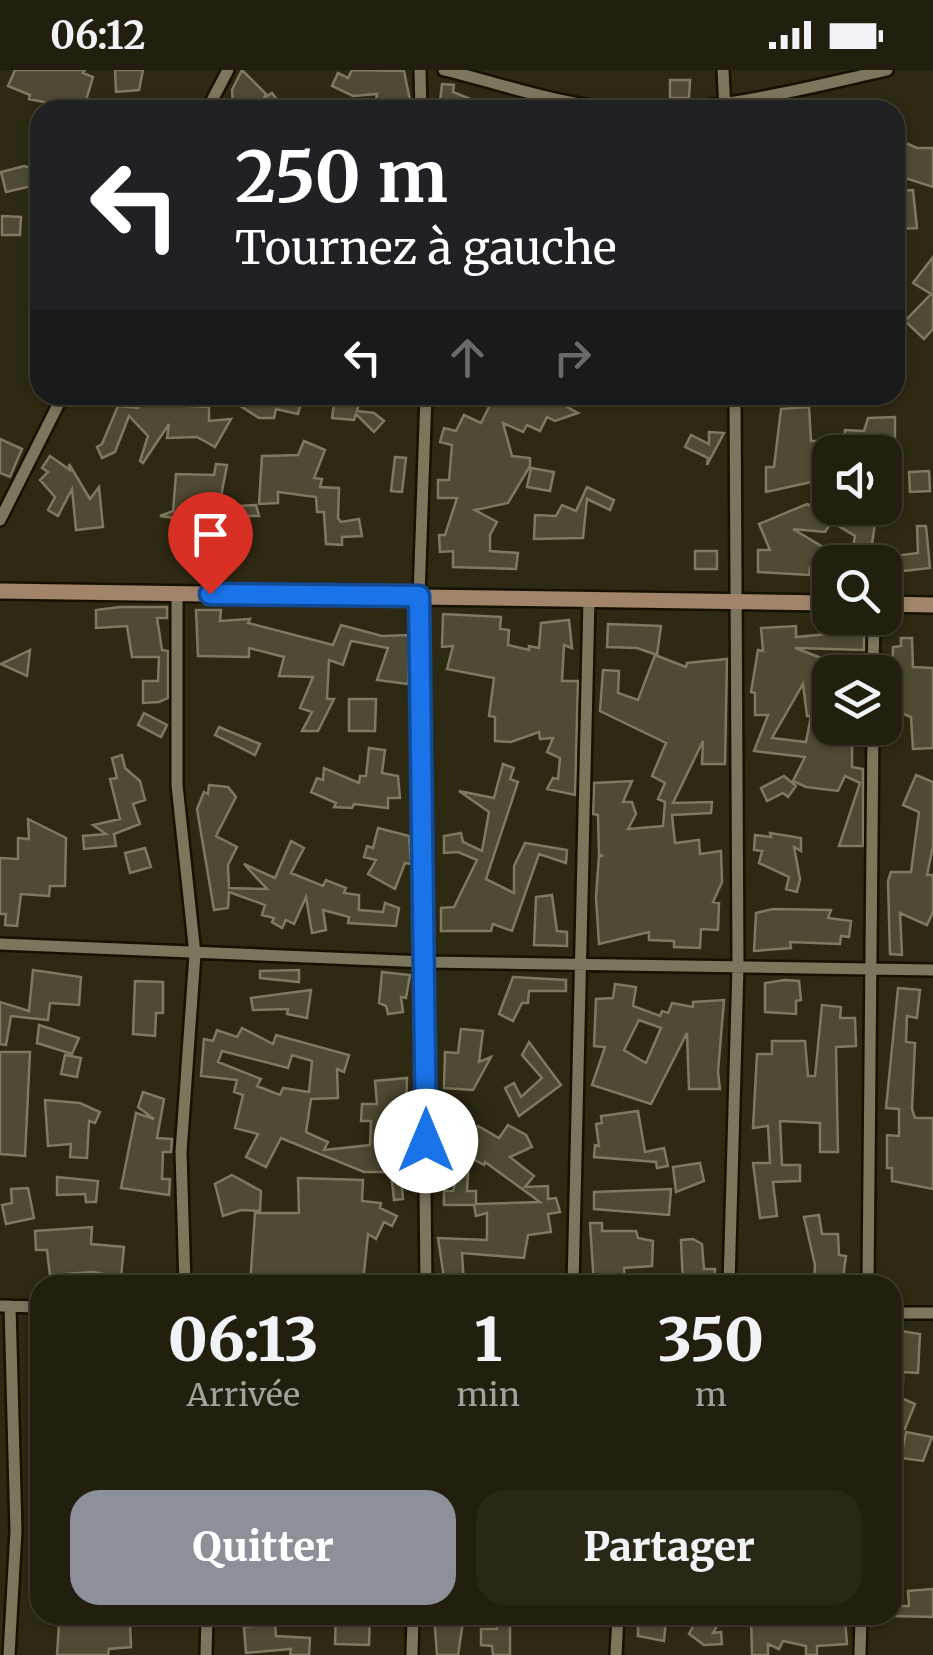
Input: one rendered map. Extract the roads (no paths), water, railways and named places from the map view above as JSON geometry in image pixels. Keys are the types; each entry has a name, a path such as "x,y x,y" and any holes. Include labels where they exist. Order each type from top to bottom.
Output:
{"street":[{"path":"213,100 228,70"},
{"path":"420,70 421,100"},
{"path":"444,70 572,100"},
{"path":"722,70 724,100"},
{"path":"759,100 887,70"},
{"path":"0,520 58,405"},
{"path":"426,405 419,596 426,962 426,1275"},
{"path":"729,1275 738,966 735,405"},
{"path":"0,591 812,604"},
{"path":"176,594 177,784 195,954 181,1152 185,1275"},
{"path":"573,1275 589,600"},
{"path":"902,604 933,605"},
{"path":"868,1275 873,745"},
{"path":"0,944 426,962 933,970"},
{"path":"9,1655 16,1530 5,1306 30,1307"},
{"path":"902,1313 933,1313"},
{"path":"206,1655 207,1625"},
{"path":"412,1655 414,1625"},
{"path":"616,1655 618,1625"},
{"path":"860,1655 861,1625"}]}
